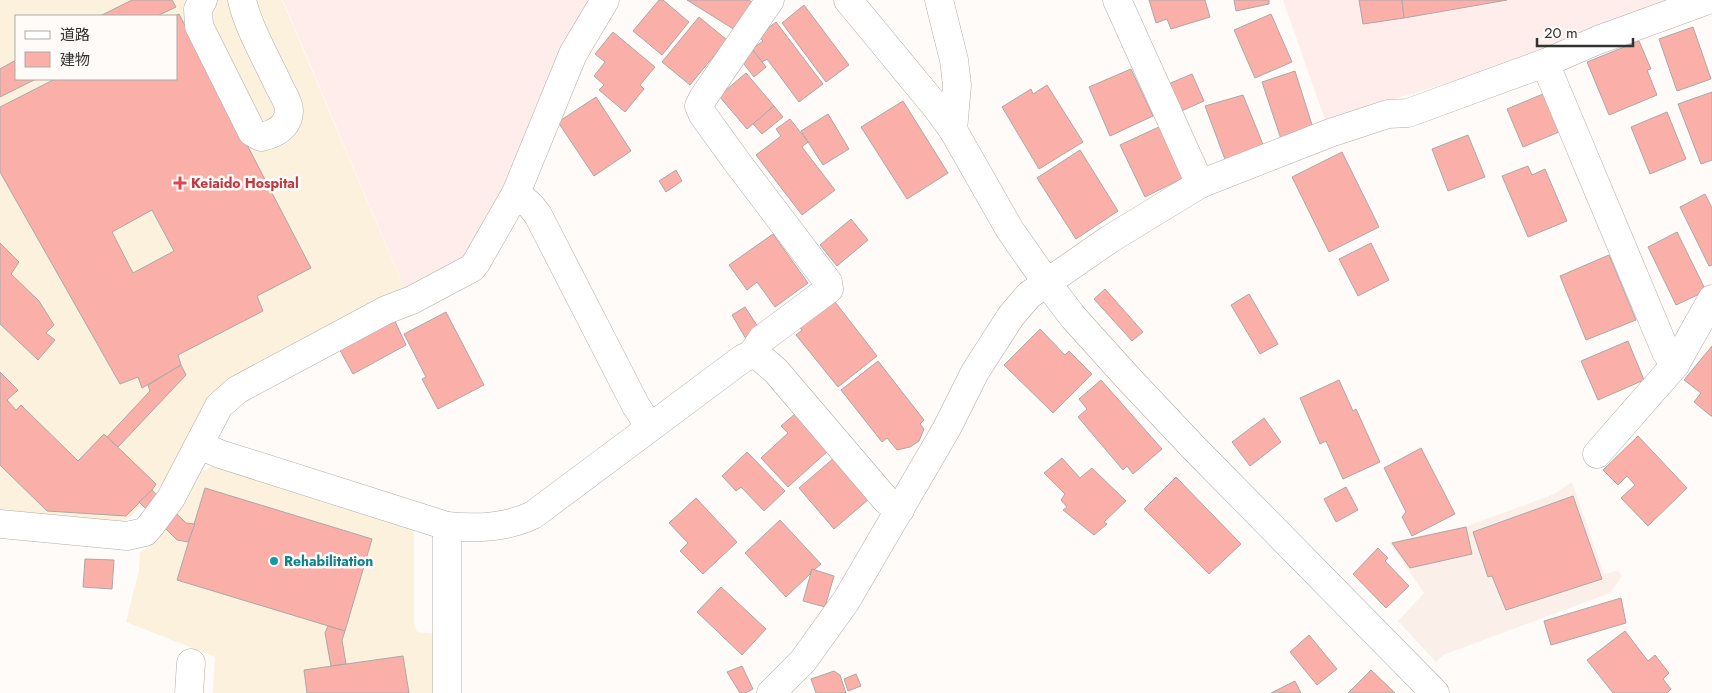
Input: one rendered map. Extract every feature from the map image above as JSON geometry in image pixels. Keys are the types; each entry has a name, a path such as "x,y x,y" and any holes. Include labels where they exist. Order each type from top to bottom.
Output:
{"street":[{"path":"203,0 198,9 199,26 252,132 261,137 272,134 282,127 287,121 290,109 259,44 242,0"},
{"path":"0,524 127,536 145,532 172,498 219,406 238,390 386,310 412,300 472,268 516,193 573,54 605,0"},
{"path":"199,445 220,454 447,526 472,528 504,524 533,515 742,359 752,354 762,338 829,289 828,282 737,162 703,115 699,106 702,98 770,0"},
{"path":"848,0 953,130 1010,230 1073,317 1128,378 1273,529 1435,693"},
{"path":"939,0 954,60 957,85 953,130"},
{"path":"1117,0 1200,184"},
{"path":"771,693 803,661 846,601 947,428 974,372 1011,316 1029,296 1110,239 1200,184 1338,130 1388,114 1408,113 1545,63 1598,40 1708,0"},
{"path":"1545,63 1666,352 1675,365"},
{"path":"516,193 538,215 636,406 650,427"},
{"path":"1597,454 1675,365 1712,299"},
{"path":"752,354 761,358 776,371 886,500 900,510"},
{"path":"447,526 447,693"},
{"path":"189,693 191,664"}],"shaded area":[{"name":"Keiaido Hospital","path":"0,0 282,0 404,288 314,334 243,376 175,471 130,517 122,522 0,513"},
{"path":"283,0 599,0 525,150 467,258 406,292"},
{"path":"1283,0 1669,0 1605,23 1487,71 1325,120"},
{"path":"215,465 414,527 414,624 417,632 435,634 435,693 213,693 215,657 126,622 139,570 140,552 153,545 198,473"},
{"path":"1572,482 1604,574 1618,571 1622,576 1610,593 1443,655 1436,662 1398,621 1424,593 1389,542 1467,526 1552,495"}],"building":[{"path":"132,0 172,0 176,7 159,15 102,15"},
{"path":"659,0 663,0 689,22 662,55 633,31"},
{"path":"687,0 749,0 752,2 735,30"},
{"path":"1149,0 1205,0 1210,17 1171,29 1167,19 1156,23"},
{"path":"1234,0 1269,0 1269,4 1236,11"},
{"path":"1359,0 1402,0 1404,18 1363,24"},
{"path":"1402,0 1507,0 1404,18"},
{"path":"804,5 849,65 826,82 782,23"},
{"path":"179,14 311,268 257,296 263,311 178,355 181,365 142,388 138,377 120,384 0,172 0,107 53,80 178,80 177,15","holes":["152,210 174,251 133,273 112,232"]},
{"path":"1271,14 1292,62 1255,78 1234,30"},
{"path":"699,17 727,40 690,85 662,62"},
{"path":"776,22 823,84 799,102 767,59 762,62 752,49 763,41 758,36"},
{"path":"1693,27 1711,79 1677,91 1659,39"},
{"path":"613,32 655,67 640,85 644,89 625,112 599,90 604,85 594,76 605,62 595,54"},
{"path":"1639,41 1651,69 1647,70 1657,95 1609,115 1587,62"},
{"path":"752,49 766,67 754,77 740,59"},
{"path":"15,61 15,80 34,80 0,97 0,69"},
{"path":"1131,69 1153,116 1110,136 1089,87"},
{"path":"1295,71 1314,131 1282,142 1262,82"},
{"path":"746,73 774,106 747,129 719,96"},
{"path":"1192,74 1204,101 1177,113 1166,85"},
{"path":"1047,85 1083,142 1039,169 1002,107 1031,89 1033,94"},
{"path":"1712,92 1712,160 1701,164 1678,104"},
{"path":"1543,94 1559,132 1523,147 1507,109"},
{"path":"1243,95 1264,147 1226,162 1205,106"},
{"path":"596,97 631,151 594,176 558,122"},
{"path":"903,101 948,173 907,199 861,127"},
{"path":"774,106 783,117 762,134 753,124"},
{"path":"1667,112 1686,159 1650,174 1631,127"},
{"path":"828,114 849,149 823,165 801,131"},
{"path":"790,119 808,142 802,147 835,190 802,215 756,155 781,136 776,129"},
{"path":"1161,126 1185,177 1145,197 1120,145"},
{"path":"1468,135 1485,177 1448,191 1432,149"},
{"path":"1080,150 1118,211 1076,239 1037,178"},
{"path":"1342,152 1379,227 1329,252 1292,177"},
{"path":"1528,166 1532,175 1545,169 1567,221 1528,237 1502,176"},
{"path":"676,170 682,181 666,192 659,181"},
{"path":"1705,194 1712,208 1712,265 1709,266 1680,207"},
{"path":"851,219 868,240 837,266 820,245"},
{"path":"1677,232 1706,291 1676,305 1648,247"},
{"path":"773,234 808,283 775,307 757,282 747,290 729,265"},
{"path":"0,243 19,262 11,274 39,301 54,325 46,333 55,340 38,360 0,324"},
{"path":"1371,243 1389,280 1358,296 1339,259"},
{"path":"1609,255 1636,320 1586,340 1560,276"},
{"path":"1105,289 1143,332 1132,341 1094,299"},
{"path":"1249,294 1278,344 1260,354 1231,305"},
{"path":"832,298 877,356 838,387 796,335 802,330 798,325"},
{"path":"745,307 760,330 746,339 732,315"},
{"path":"446,312 484,385 438,409 422,379 426,377 404,334"},
{"path":"394,319 406,345 353,374 337,345"},
{"path":"1040,329 1065,355 1069,351 1092,374 1053,413 1004,365"},
{"path":"1628,341 1644,380 1598,400 1581,361"},
{"path":"1712,346 1711,416 1694,402 1701,393 1684,380"},
{"path":"878,361 924,420 920,424 924,429 919,441 910,447 897,450 887,438 882,442 841,390"},
{"path":"181,365 186,375 118,447 107,437 150,391 148,385"},
{"path":"0,372 18,390 7,400 16,410 21,405 78,461 104,434 156,484 152,490 126,516 47,511 0,465"},
{"path":"1101,380 1162,449 1133,474 1127,466 1123,470 1078,417 1087,409 1079,399"},
{"path":"1339,380 1353,411 1356,409 1380,462 1343,479 1326,441 1320,444 1300,398"},
{"path":"795,414 829,450 788,487 761,458 788,433 781,426"},
{"path":"1264,418 1281,442 1250,466 1232,442"},
{"path":"1638,436 1687,488 1648,526 1621,498 1635,485 1627,476 1618,485 1603,470"},
{"path":"1421,448 1455,514 1412,536 1402,517 1406,512 1384,468"},
{"path":"747,452 785,491 764,511 741,487 736,491 722,476"},
{"path":"834,458 869,499 834,529 799,488"},
{"path":"1062,458 1080,478 1092,468 1126,501 1104,522 1107,524 1094,535 1063,510 1067,507 1061,500 1065,494 1044,473"},
{"path":"1176,477 1241,544 1209,574 1144,509"},
{"path":"1346,487 1358,510 1336,522 1324,499"},
{"name":"Rehabilitation","path":"205,488 372,539 345,631 177,580"},
{"path":"152,490 186,523 195,524 188,542 177,540 139,502"},
{"path":"1573,496 1602,579 1506,610 1492,576 1488,577 1473,532"},
{"path":"696,498 737,542 703,574 680,551 688,543 669,523"},
{"path":"780,520 821,564 814,570 812,569 810,574 786,597 745,553"},
{"path":"1466,527 1472,554 1410,568 1392,543"},
{"path":"1378,548 1388,558 1385,561 1409,586 1386,608 1353,574"},
{"path":"85,559 114,560 112,589 83,587"},
{"path":"812,569 834,576 825,607 803,601"},
{"path":"721,587 766,629 742,655 697,612"},
{"path":"1621,598 1626,623 1551,645 1544,621"},
{"path":"328,626 345,631 342,640 346,664 331,666 325,633"},
{"path":"1625,631 1648,661 1655,655 1669,673 1663,679 1671,689 1667,693 1613,693 1587,660"},
{"path":"1309,635 1337,669 1317,685 1290,652"},
{"path":"403,656 409,693 307,693 304,670"},
{"path":"742,666 753,689 746,693 740,693 727,672"},
{"path":"1371,670 1395,693 1348,693"},
{"path":"834,671 840,675 846,693 816,693 811,679"},
{"path":"856,674 861,686 848,691 844,679"},
{"path":"1295,681 1301,693 1271,693"}],"place":[{"name":"Keiaido Hospital","path":"180,183"},
{"name":"Rehabilitation","path":"274,561"}]}
